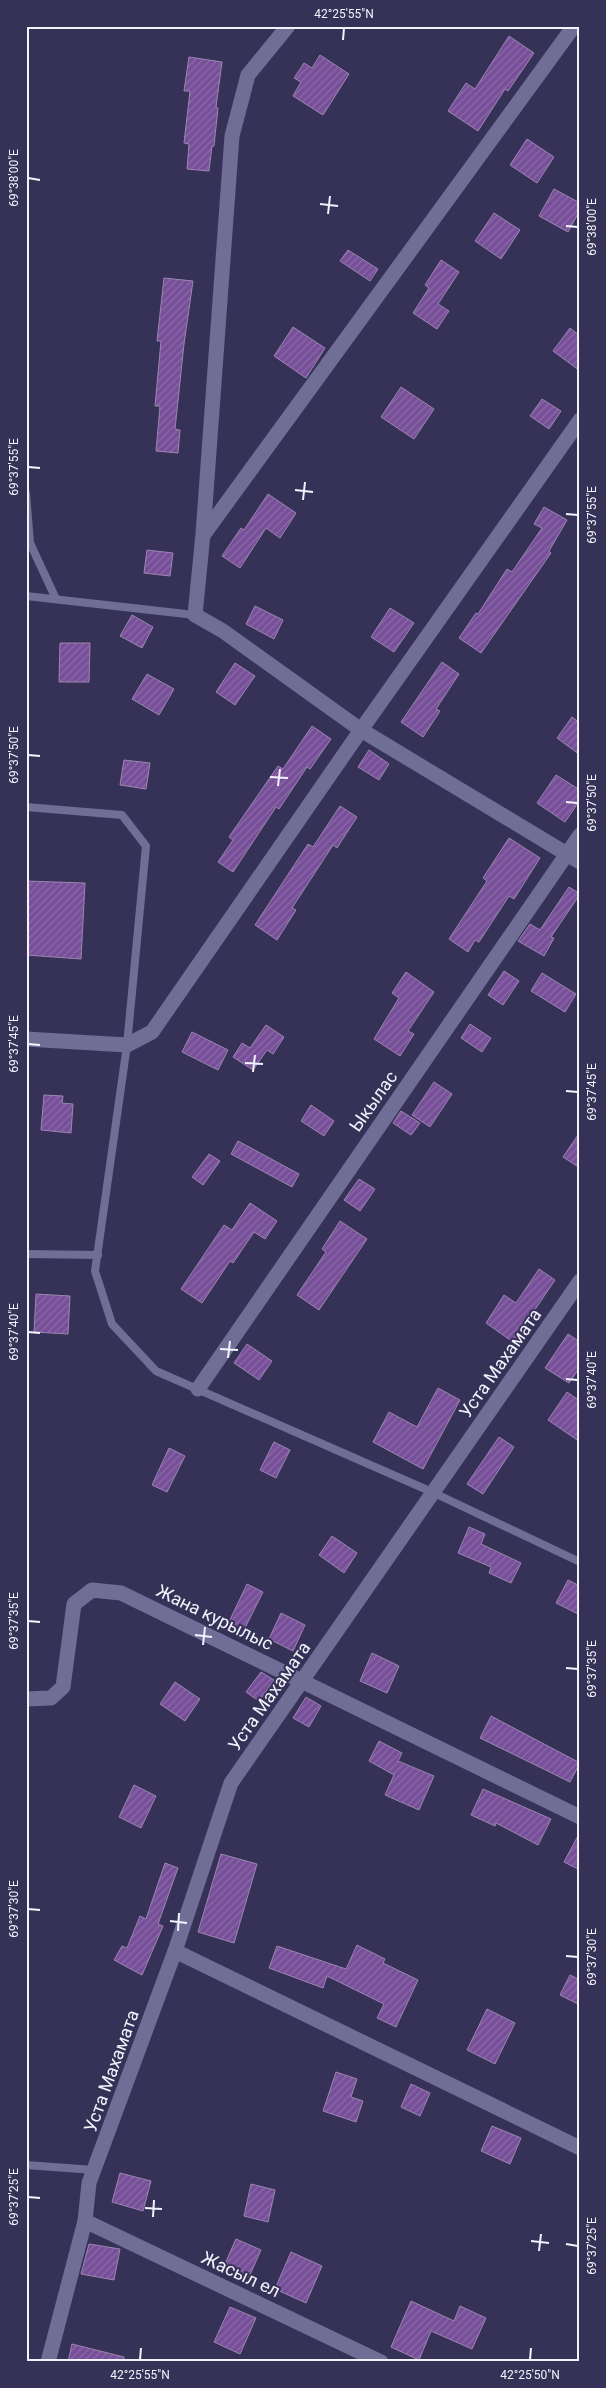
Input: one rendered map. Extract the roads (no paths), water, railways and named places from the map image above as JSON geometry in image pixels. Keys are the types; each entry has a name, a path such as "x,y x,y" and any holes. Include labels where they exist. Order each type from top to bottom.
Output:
{"street":[{"path":"288,26 248,75 232,136 203,534 194,615 223,631 360,730 580,862"},
{"path":"203,534 574,26"},
{"path":"26,1039 128,1045 152,1032 360,730 580,420"},
{"name":"Ыкылас","path":"198,1389 580,835"},
{"name":"Уста Махамата","path":"48,2362 85,2221 91,2176 175,1950 231,1783 580,1281"},
{"name":"Жана курылыс","path":"29,1702 51,1698 63,1687 74,1604 92,1590 120,1592 580,1816"},
{"path":"175,1950 580,2148"},
{"name":"Жасыл ел","path":"85,2221 381,2362"}],"lane":[{"path":"26,492 30,543 56,599"},
{"path":"26,596 194,615"},
{"path":"26,807 122,815 146,846 128,1045 95,1271 112,1324 156,1371 432,1492 580,1562"},
{"path":"26,1254 98,1255"},
{"path":"26,2165 91,2176"}]}
